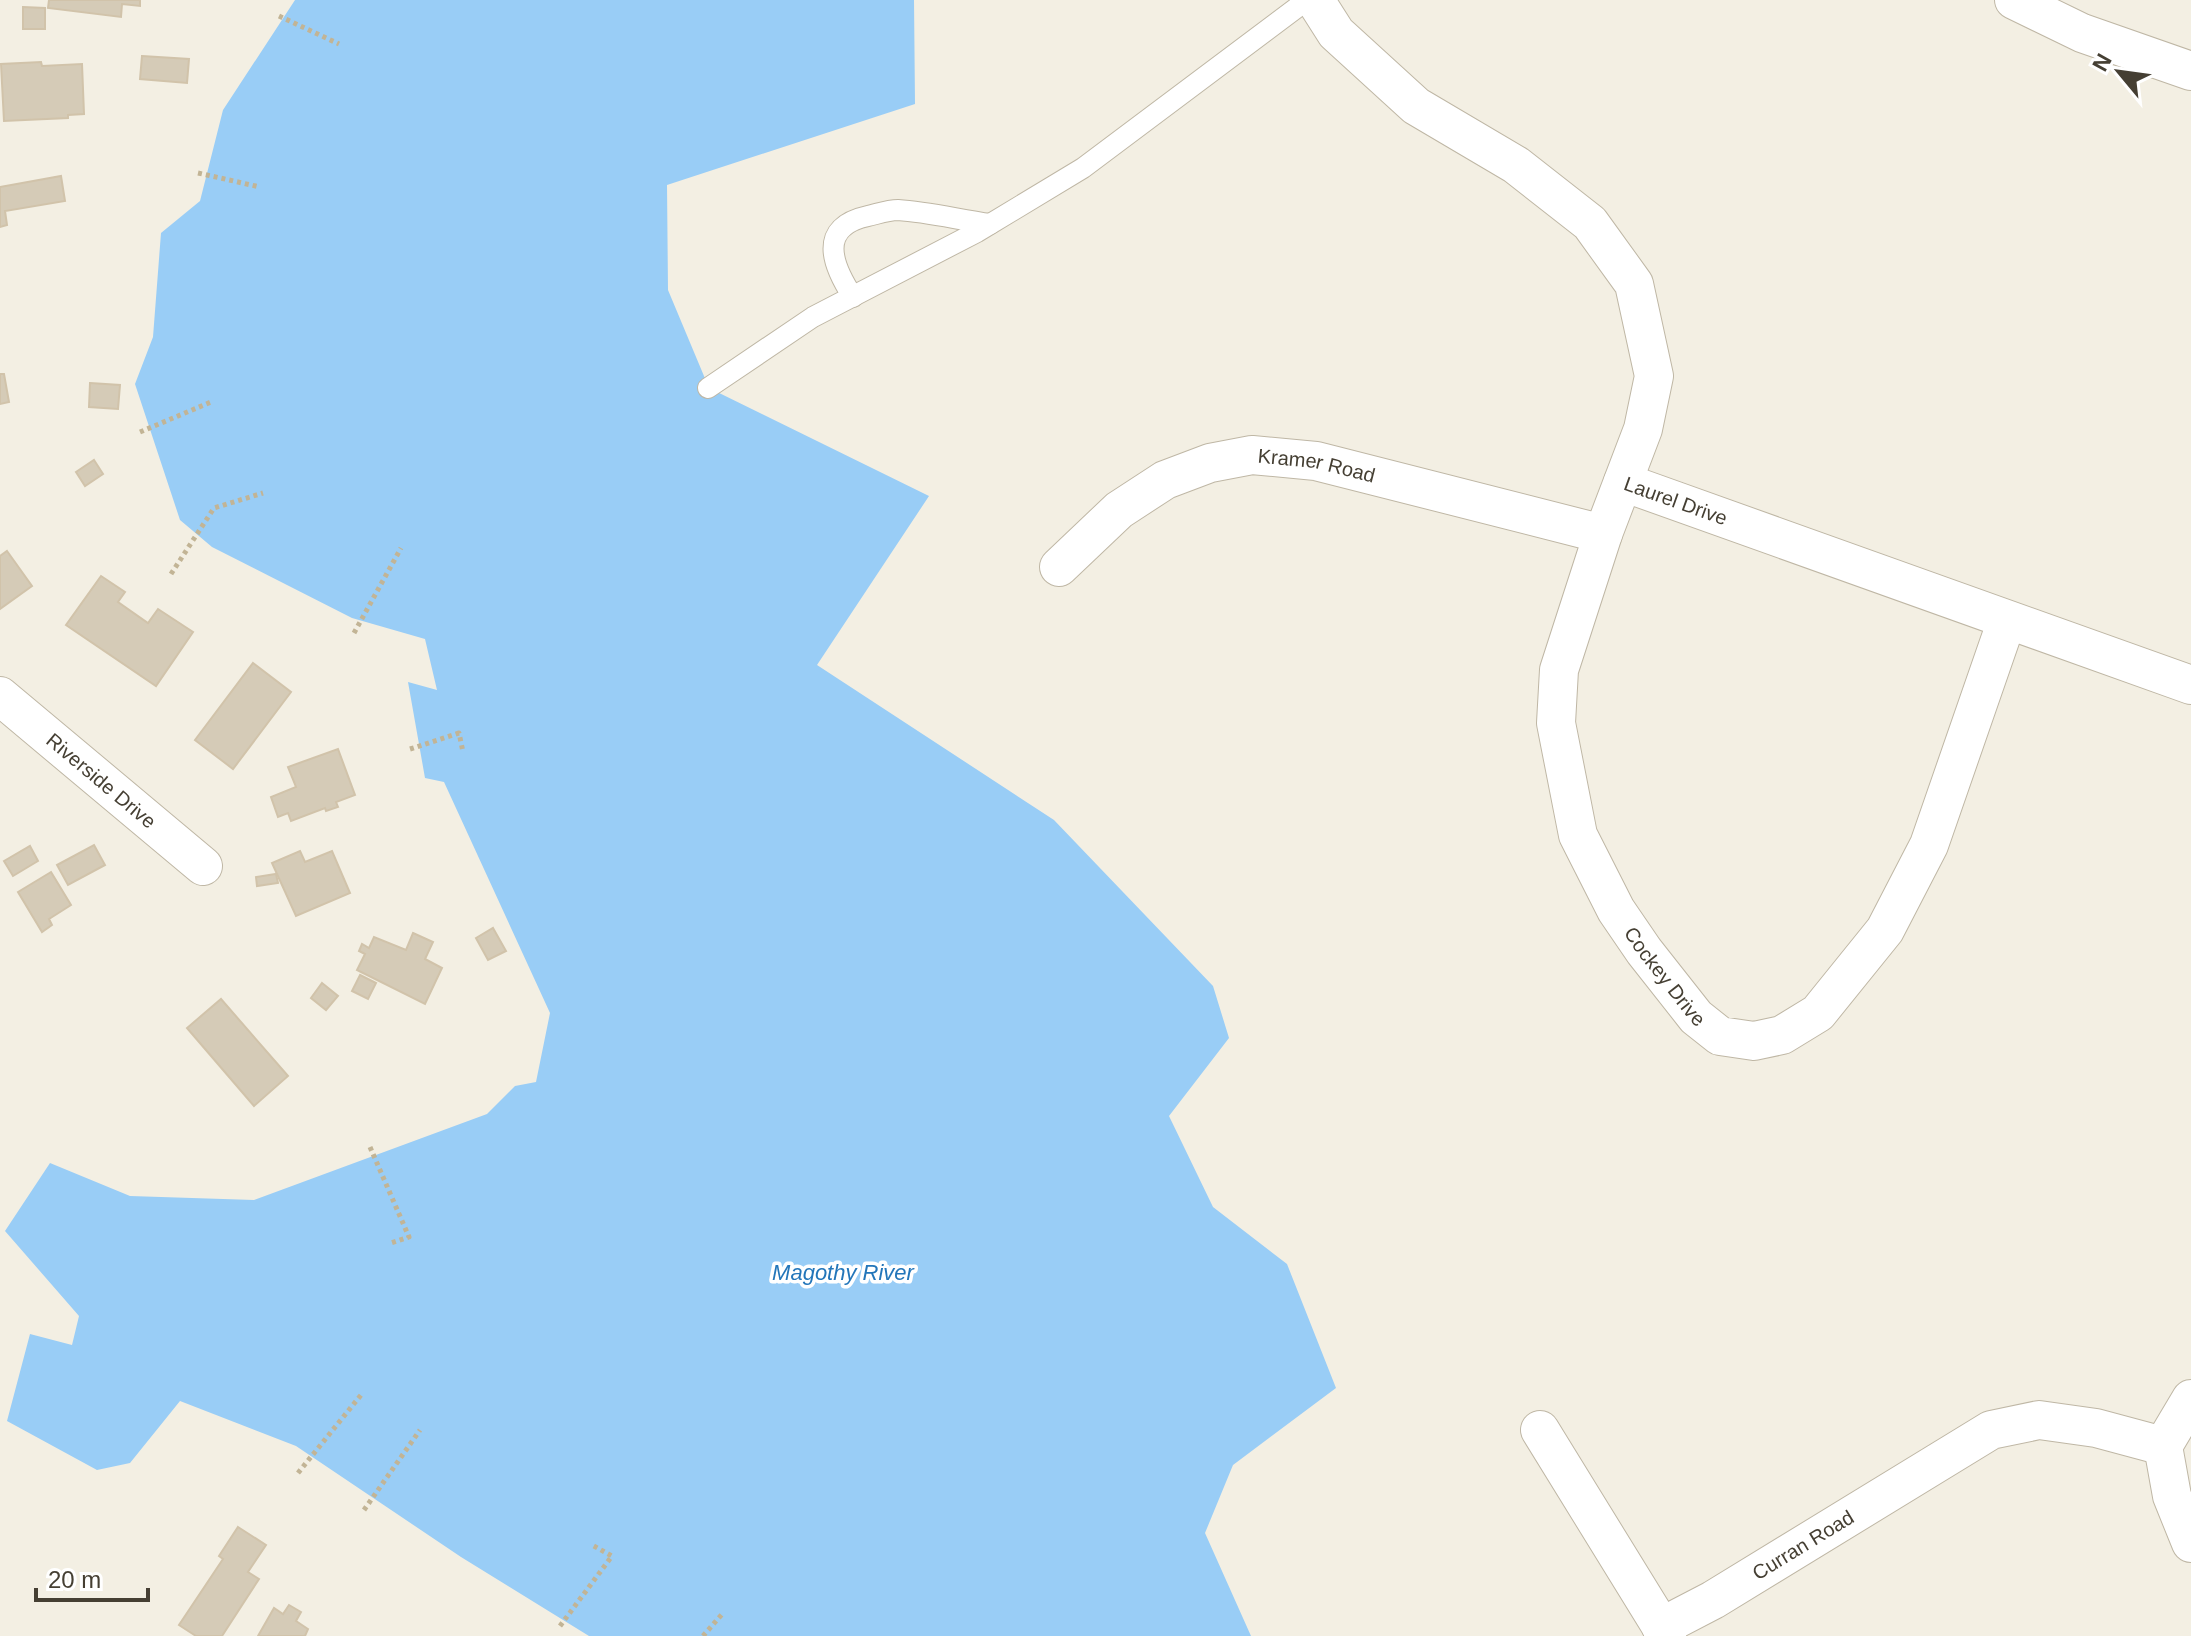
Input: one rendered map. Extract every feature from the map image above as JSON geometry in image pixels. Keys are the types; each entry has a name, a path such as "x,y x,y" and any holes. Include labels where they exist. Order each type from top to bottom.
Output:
{"street":[{"name":"Laurel Drive","path":"1315,0 1336,33 1416,106 1516,165 1590,223 1634,284 1654,376 1643,429 1623,482 2191,685"},
{"path":"2014,0 2082,33 2191,71"},
{"name":"Kramer Road","path":"1059,567 1119,510 1165,480 1210,463 1252,455 1316,461 1603,534"},
{"name":"Cockey Drive","path":"1623,482 1559,670 1556,723 1578,835 1616,910 1696,1017 1720,1036 1754,1041 1782,1035 1818,1013 1885,930 1929,845 2007,620"},
{"name":"Riverside Drive","path":"0,696 203,866"},
{"path":"2191,1399 2163,1446 2172,1496 2191,1543"},
{"name":"Curran Road","path":"1540,1430 1664,1632 1991,1430 2039,1420 2096,1428 2163,1446"}],"lane":[{"path":"708,388 813,317 990,224 1083,168 1307,0"},
{"path":"853,297 838,274 832,249 840,229 857,218 895,210 990,224"}],"path":[{"path":"279,16 339,44"},
{"path":"198,173 260,187"},
{"path":"140,432 211,402"},
{"path":"171,574 214,508 263,493"},
{"path":"354,633 401,548"},
{"path":"410,749 459,733 463,752"},
{"path":"370,1147 409,1237 391,1243"},
{"path":"298,1473 361,1395"},
{"path":"364,1510 420,1430"},
{"path":"560,1626 612,1556 592,1545"},
{"path":"703,1636 724,1612"}],"water":[{"name":"Magothy River","path":"295,0 914,0 915,104 667,185 668,290 709,388 929,496 817,665 1054,820 1213,986 1229,1038 1169,1116 1213,1207 1287,1264 1336,1388 1233,1465 1205,1533 1251,1636 589,1636 461,1557 296,1446 180,1401 130,1463 97,1470 7,1421 30,1334 72,1345 79,1316 5,1231 50,1163 130,1196 254,1200 487,1114 515,1086 536,1082 550,1013 444,782 425,778 408,682 437,690 425,639 352,618 212,547 180,520 135,384 153,337 161,233 200,201 223,110"}],"building":[{"path":"49,0 140,0 140,6 122,4 121,17 48,8"},
{"path":"23,7 45,8 45,29 23,29"},
{"path":"142,56 189,59 187,83 140,79"},
{"path":"41,62 42,66 82,64 84,114 68,115 68,118 4,121 1,64"},
{"path":"61,176 65,201 5,211 7,225 0,227 0,187"},
{"path":"0,374 4,374 9,402 0,404"},
{"path":"90,383 120,385 118,409 89,407"},
{"path":"94,460 103,474 85,486 76,472"},
{"path":"7,551 32,586 0,609 0,556"},
{"path":"101,576 125,592 118,602 148,623 158,609 193,632 156,686 66,625"},
{"path":"253,663 291,692 233,769 195,740"},
{"path":"338,749 355,795 336,802 338,807 326,811 325,808 291,821 288,813 278,817 271,797 296,787 288,767"},
{"path":"94,845 105,865 68,885 57,865"},
{"path":"30,846 38,861 13,876 4,861"},
{"path":"300,851 305,862 332,851 350,893 296,916 272,863"},
{"path":"51,872 71,905 49,919 52,925 42,932 18,892"},
{"path":"276,874 278,883 257,886 256,877"},
{"path":"493,928 506,951 488,960 476,938"},
{"path":"413,933 433,942 425,959 442,968 425,1004 357,970 365,954 359,951 362,944 369,948 374,937 406,950"},
{"path":"360,975 376,983 368,999 352,991"},
{"path":"322,983 338,996 326,1010 311,998"},
{"path":"221,999 288,1076 254,1106 187,1028"},
{"path":"238,1527 266,1545 248,1572 259,1579 222,1636 196,1636 179,1625 223,1559 219,1556"},
{"path":"289,1605 301,1612 296,1621 308,1629 305,1636 258,1636 274,1608 283,1614"}]}
